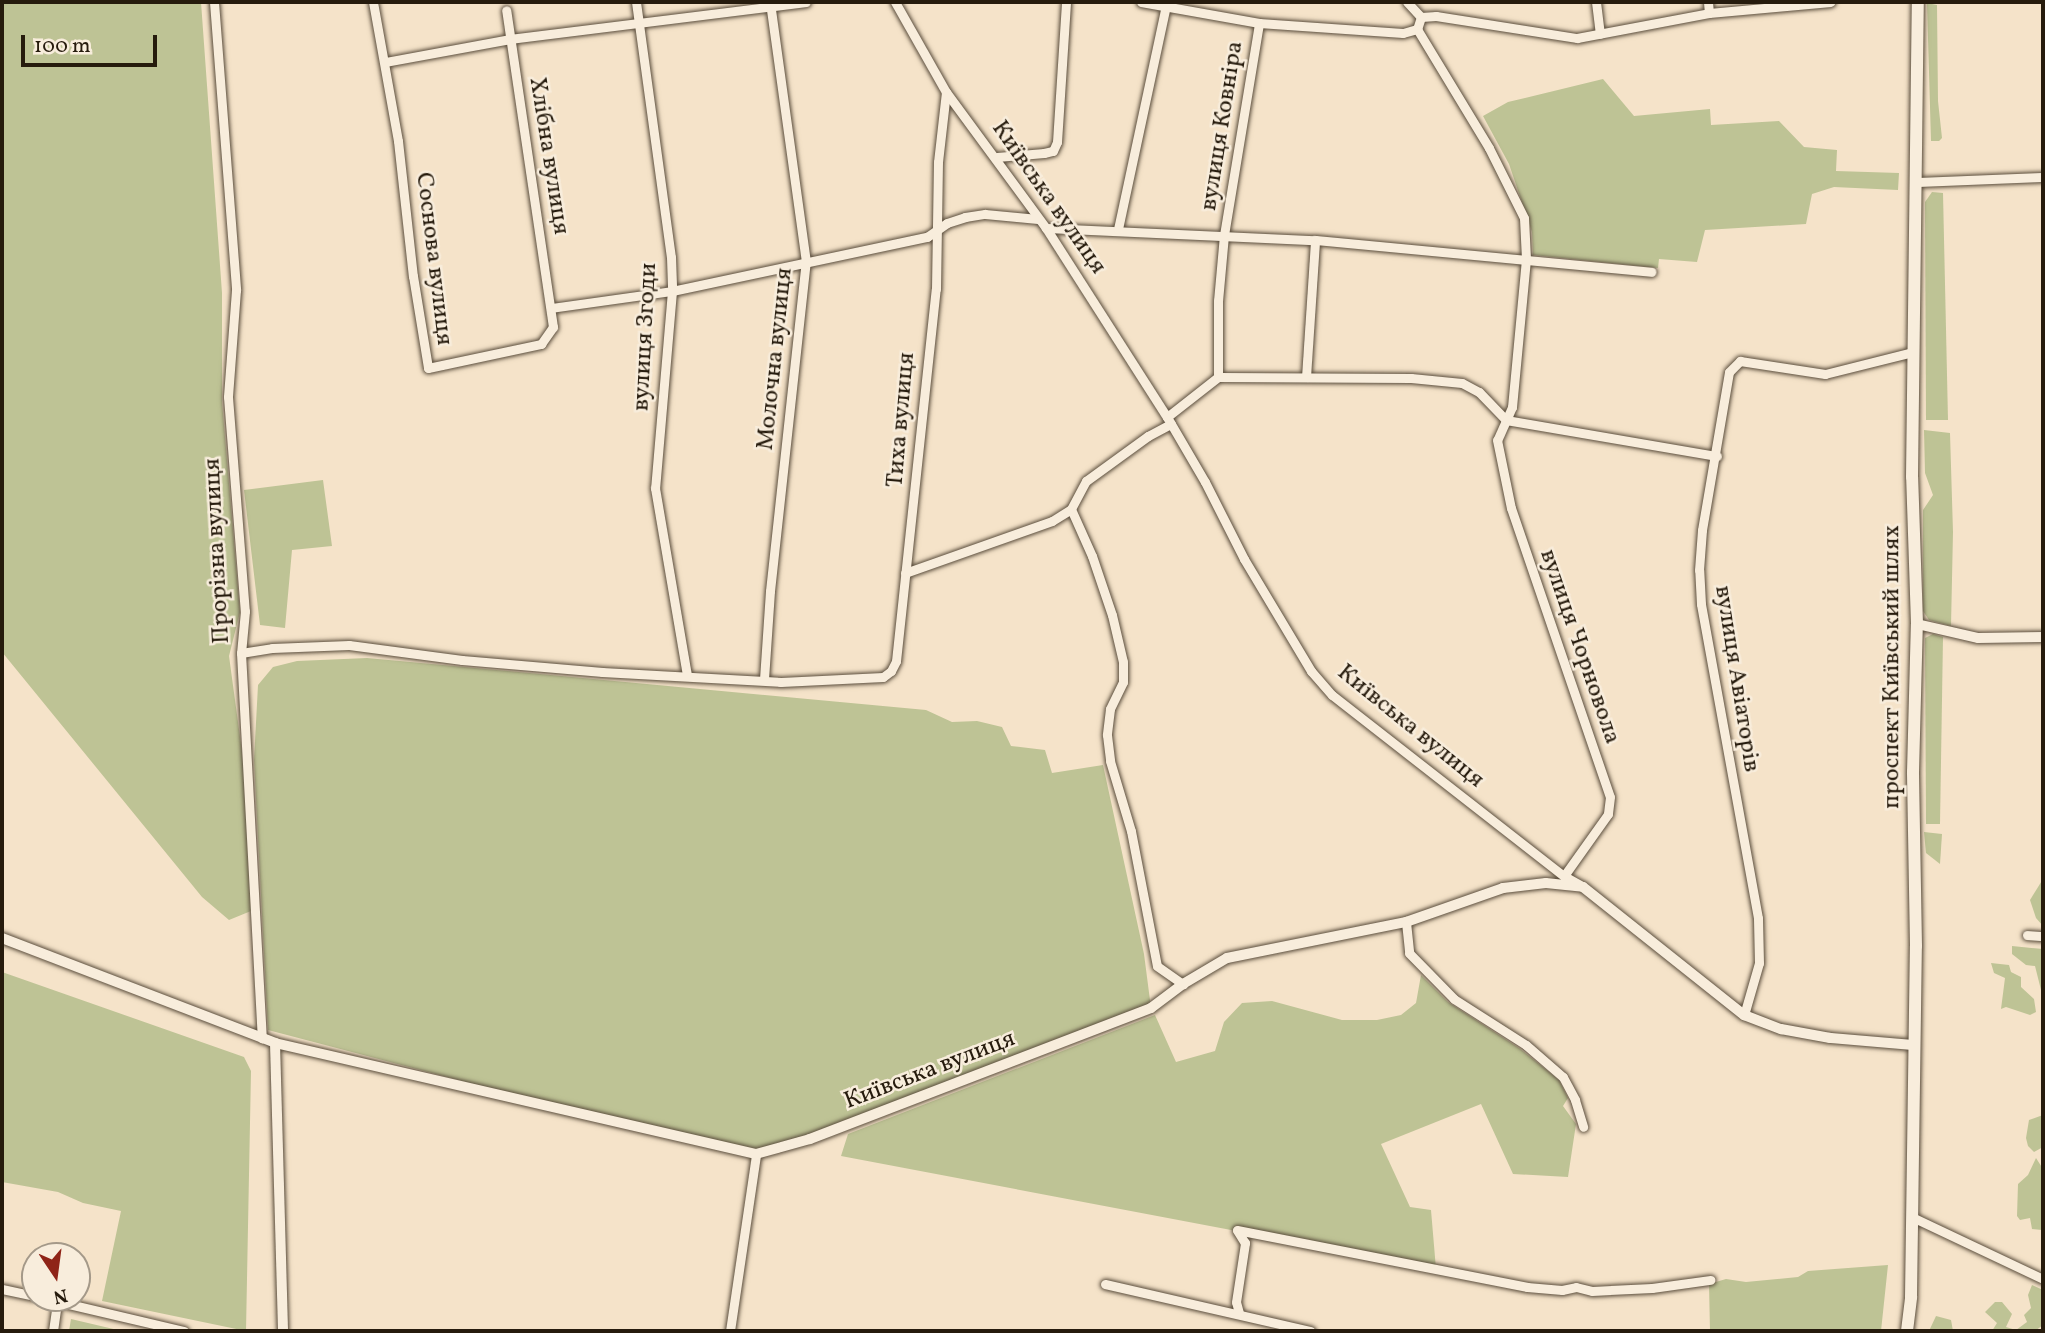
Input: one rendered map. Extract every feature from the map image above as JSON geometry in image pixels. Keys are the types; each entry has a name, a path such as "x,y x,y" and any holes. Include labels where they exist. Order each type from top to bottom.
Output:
{"main road":[{"name":"проспект Київський шлях","path":"1908,1331 1911,1297 1914,1045 1917,624 1912,477 1918,2"}],"street":[{"name":"Прорізна вулиця","path":"214,2 236,290 228,397 245,611 241,653 272,648 349,645 515,664 764,679"},
{"name":"Соснова вулиця","path":"373,2 385,62 428,368 541,344 553,327 551,308"},
{"name":"вулиця Згоди","path":"636,2 671,257 673,291 655,488 687,675"},
{"path":"385,62 510,39 770,4 806,2"},
{"name":"Київська вулиця","path":"895,2 946,92 997,157 1046,228 1169,421 1205,482 1251,570 1311,671 1332,695 1563,876 1583,887 1744,1015 1781,1028 1830,1038 1914,1045"},
{"path":"997,157 1053,151 1057,142 1066,2"},
{"path":"1142,2 1259,23 1403,33 1417,29 1421,17"},
{"path":"1407,2 1421,17"},
{"path":"1596,2 1600,34"},
{"path":"1708,2 1709,13"},
{"path":"1421,17 1436,16 1577,38 1709,13 1831,2"},
{"name":"Молочна вулиця","path":"764,679 770,592 806,261 770,4"},
{"path":"1118,229 1166,5"},
{"name":"Хлібна вулиця","path":"506,10 551,308"},
{"name":"вулиця Ковніра","path":"1224,235 1259,23"},
{"name":"вулиця Чорновола","path":"1417,29 1496,162 1524,218 1526,259 1512,407 1497,440 1511,508 1610,797 1608,814 1563,876"},
{"name":"Тиха вулиця","path":"764,679 781,682 883,677 891,671 896,661 936,289 938,162 946,92"},
{"path":"1916,182 2043,177"},
{"path":"551,308 673,291 927,237 937,229 965,217 985,214 1038,219"},
{"path":"1046,228 1118,229 1315,240 1651,272"},
{"path":"1218,377 1218,301 1224,235"},
{"path":"1306,377 1315,240"},
{"name":"вулиця Авіаторів","path":"1744,1015 1759,963 1758,918 1704,617 1699,570 1702,530 1717,456 1729,372 1741,360 1825,374 1913,352"},
{"path":"905,573 1052,522 1072,509 1086,481 1169,421 1218,377 1411,378 1462,383 1479,392 1506,420 1717,456"},
{"path":"1072,509 1093,556 1112,615 1123,662 1124,682 1110,709 1107,735 1110,761 1131,831 1157,965 1183,984"},
{"path":"1917,624 1979,638 2043,637"},
{"path":"241,653 262,1038"},
{"name":"Київська вулиця","path":"2,938 275,1043 756,1154 810,1139 1140,1013 1152,1008 1183,984 1236,956 1406,922 1503,888 1546,883 1583,887"},
{"path":"1406,922 1409,953 1454,999 1526,1045 1563,1077 1575,1100 1583,1127"},
{"path":"2027,935 2043,936"},
{"path":"275,1043 283,1331"},
{"path":"730,1331 756,1154"},
{"path":"1912,1217 2043,1279"},
{"path":"1239,1313 1236,1302 1245,1243 1237,1230 1538,1288 1562,1290 1576,1287 1592,1291 1710,1280"},
{"path":"1105,1284 1311,1331"},
{"path":"2,1289 21,1293"},
{"path":"91,1309 184,1331"},
{"path":"54,1331 56,1312"}],"green space":[{"path":"2,2 201,2 222,293 222,402 240,612 229,656 243,759 251,911 229,920 202,897 2,652"},
{"path":"1927,3 1937,5 1938,101 1942,138 1939,141 1931,141"},
{"path":"1603,79 1634,116 1710,109 1711,125 1779,121 1804,147 1837,150 1836,171 1899,173 1898,190 1834,187 1812,194 1806,224 1705,230 1697,262 1659,259 1658,268 1533,255 1532,232 1509,164 1483,116 1508,102"},
{"path":"1932,192 1943,193 1948,420 1926,420 1925,202"},
{"path":"1924,430 1950,433 1953,532 1951,626 1929,620 1923,611 1923,510 1933,495 1925,473"},
{"path":"323,480 332,546 292,550 285,628 260,625 244,490"},
{"path":"1933,634 1943,637 1940,824 1926,824 1925,638"},
{"path":"367,658 926,710 952,722 977,721 1002,727 1011,746 1045,750 1052,773 1103,765 1144,954 1151,1008 756,1154 718,1148 268,1030 254,760 258,685 273,667 297,661"},
{"path":"1924,832 1942,834 1940,864 1926,853"},
{"path":"2043,879 2043,926 2036,918 2030,900"},
{"path":"2012,946 2043,949 2043,998 2035,966 2026,965 2012,954"},
{"path":"1991,963 2009,965 2011,972 2021,977 2021,987 2034,999 2036,1012 2030,1015 2006,1007 2001,1009 2005,978 1994,973"},
{"path":"2,972 244,1057 251,1071 246,1331 102,1301 121,1211 83,1203 58,1192 2,1182"},
{"path":"1421,975 1448,1002 1519,1048 1559,1080 1568,1098 1563,1106 1576,1124 1568,1177 1513,1174 1481,1104 1381,1144 1410,1207 1431,1210 1436,1269 841,1156 848,1134 1155,1015 1176,1062 1215,1051 1224,1022 1242,1003 1272,1001 1342,1020 1377,1020 1401,1015 1416,1003"},
{"path":"2043,1115 2043,1147 2034,1152 2028,1146 2026,1138 2029,1120"},
{"path":"2036,1158 2043,1169 2042,1230 2032,1229 2030,1218 2020,1220 2017,1216 2018,1184 2028,1175"},
{"path":"1888,1265 1881,1331 1710,1331 1709,1284 1726,1279 1746,1282 1798,1277 1808,1271"},
{"path":"2032,1285 2043,1290 2043,1325 2035,1331 1992,1331 1997,1323 1985,1312 1995,1302 2002,1302 2012,1314 2006,1327 2016,1330 2027,1322 2024,1315 2031,1308 2028,1295"},
{"path":"1936,1316 1951,1320 1953,1331 1929,1331"},
{"path":"71,1319 122,1331 69,1331"}]}
